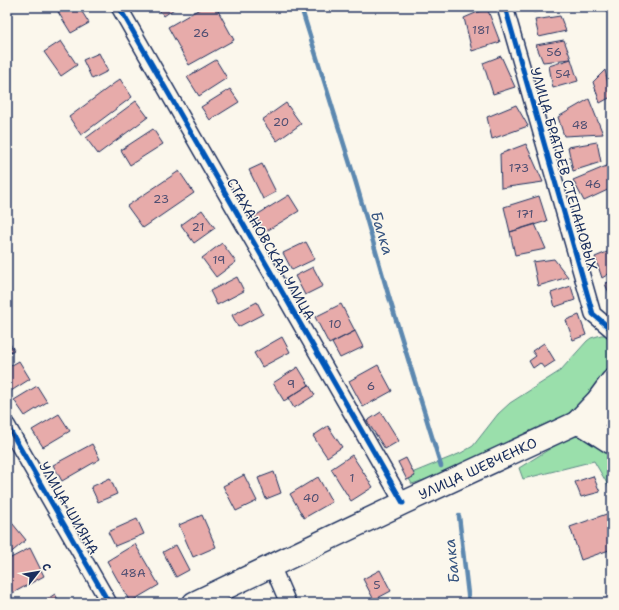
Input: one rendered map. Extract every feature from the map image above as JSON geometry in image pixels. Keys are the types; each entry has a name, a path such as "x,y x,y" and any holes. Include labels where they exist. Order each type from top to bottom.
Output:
{"main road":[{"name":"УЛИЦА ШЕВЧЕНКО","path":"576,423 598,400 612,381"},
{"name":"УЛИЦА ШЕВЧЕНКО","path":"194,603 403,503 576,423 612,411"},
{"path":"576,423 587,427 612,443"}],"street":[{"name":"СТАХАНОВСКАЯ УЛИЦА","path":"119,7 403,503"},
{"name":"УЛИЦА БРАТЬЕВ СТЕПАНОВЫХ","path":"505,7 593,314 612,330"},
{"name":"УЛИЦА ШИЯНА","path":"7,424 110,603"},
{"path":"272,566 288,603"}],"green space":[{"path":"601,335 605,335 612,340 612,367 587,400 563,418 451,471 412,484 407,475 461,453 473,446 498,414 510,403 560,371 587,341"},
{"path":"579,435 612,451 612,492 594,461 523,479 519,468 564,440"}],"building":[{"path":"66,7 79,7 89,23 71,33 58,12"},
{"path":"157,7 177,7 164,16"},
{"path":"203,7 216,7 234,40 189,65 168,27"},
{"path":"532,7 556,7 556,10 533,12"},
{"path":"487,8 500,42 472,51 464,18"},
{"path":"560,16 566,31 539,37 535,20"},
{"path":"564,40 571,59 543,62 536,45"},
{"path":"61,41 77,65 61,76 44,52"},
{"path":"99,53 108,71 92,79 83,60"},
{"path":"501,56 515,87 493,94 483,63"},
{"path":"571,59 578,81 553,88 549,66"},
{"path":"216,60 227,78 199,96 187,77"},
{"path":"605,70 611,97 600,103 593,82"},
{"path":"120,79 132,97 81,135 69,117"},
{"path":"230,89 239,102 210,120 201,107"},
{"path":"589,99 603,134 564,136 558,117"},
{"path":"136,101 148,117 98,154 86,138"},
{"path":"286,103 301,124 277,141 262,120"},
{"path":"516,105 528,126 492,139 487,117"},
{"path":"153,129 163,144 130,165 121,150"},
{"path":"597,142 601,162 573,171 568,147"},
{"path":"526,144 543,182 501,188 500,154"},
{"path":"262,164 276,192 263,199 249,170"},
{"path":"609,165 612,172 612,188 584,201 573,180"},
{"path":"179,171 194,193 143,228 127,206"},
{"path":"289,195 299,211 265,232 255,216"},
{"path":"539,196 547,221 510,232 504,207"},
{"path":"202,210 215,228 194,243 181,225"},
{"path":"535,224 546,249 515,255 510,232"},
{"path":"306,242 315,259 292,270 283,253"},
{"path":"222,243 236,262 216,277 202,258"},
{"path":"612,250 612,272 602,278 595,257"},
{"path":"554,259 568,277 538,286 533,262"},
{"path":"313,267 323,286 305,295 295,276"},
{"path":"237,277 244,291 217,305 210,291"},
{"path":"612,280 612,299 605,284"},
{"path":"571,286 575,300 555,307 551,293"},
{"path":"257,302 263,314 238,327 232,315"},
{"path":"341,304 355,331 329,344 315,317"},
{"path":"579,315 586,335 573,340 566,320"},
{"path":"355,331 363,347 340,358 332,343"},
{"path":"282,337 290,352 262,367 254,353"},
{"path":"7,340 14,350 7,354"},
{"path":"544,343 555,361 544,368 540,363 533,368 529,361 536,356 532,351"},
{"path":"19,361 30,379 11,391 7,384 7,368"},
{"path":"378,365 392,391 363,407 349,381"},
{"path":"298,367 309,385 284,401 273,383"},
{"path":"309,385 315,395 294,408 288,398"},
{"path":"37,386 47,402 25,416 14,400"},
{"path":"381,412 399,441 385,449 367,421"},
{"path":"59,414 70,431 43,447 32,430"},
{"path":"328,426 342,447 327,457 313,436"},
{"path":"92,444 100,459 62,481 53,465"},
{"path":"352,455 373,487 351,501 331,469"},
{"path":"406,458 415,476 407,480 398,462"},
{"path":"274,472 281,493 266,499 258,478"},
{"path":"244,475 257,501 236,511 223,486"},
{"path":"593,476 600,492 581,497 575,482"},
{"path":"318,477 332,502 304,518 290,494"},
{"path":"110,478 117,494 98,502 91,487"},
{"path":"612,512 612,549 581,560 570,527"},
{"path":"202,515 216,547 193,557 179,525"},
{"path":"8,518 26,540 7,556 7,519"},
{"path":"137,519 144,534 115,546 108,532"},
{"path":"135,544 159,585 130,602 107,561"},
{"path":"176,545 189,570 176,577 163,552"},
{"path":"30,548 44,576 11,594 7,586 7,560"},
{"path":"380,570 391,591 374,600 363,579"},
{"path":"55,594 60,603 41,603"}],"waterway":[{"name":"Балка","path":"301,7 356,183 441,466"},
{"name":"Балка","path":"459,516 469,603"}],"cycle path":[{"path":"119,7 403,503"},
{"path":"505,7 593,314 612,330"},
{"path":"7,425 109,603"}]}
